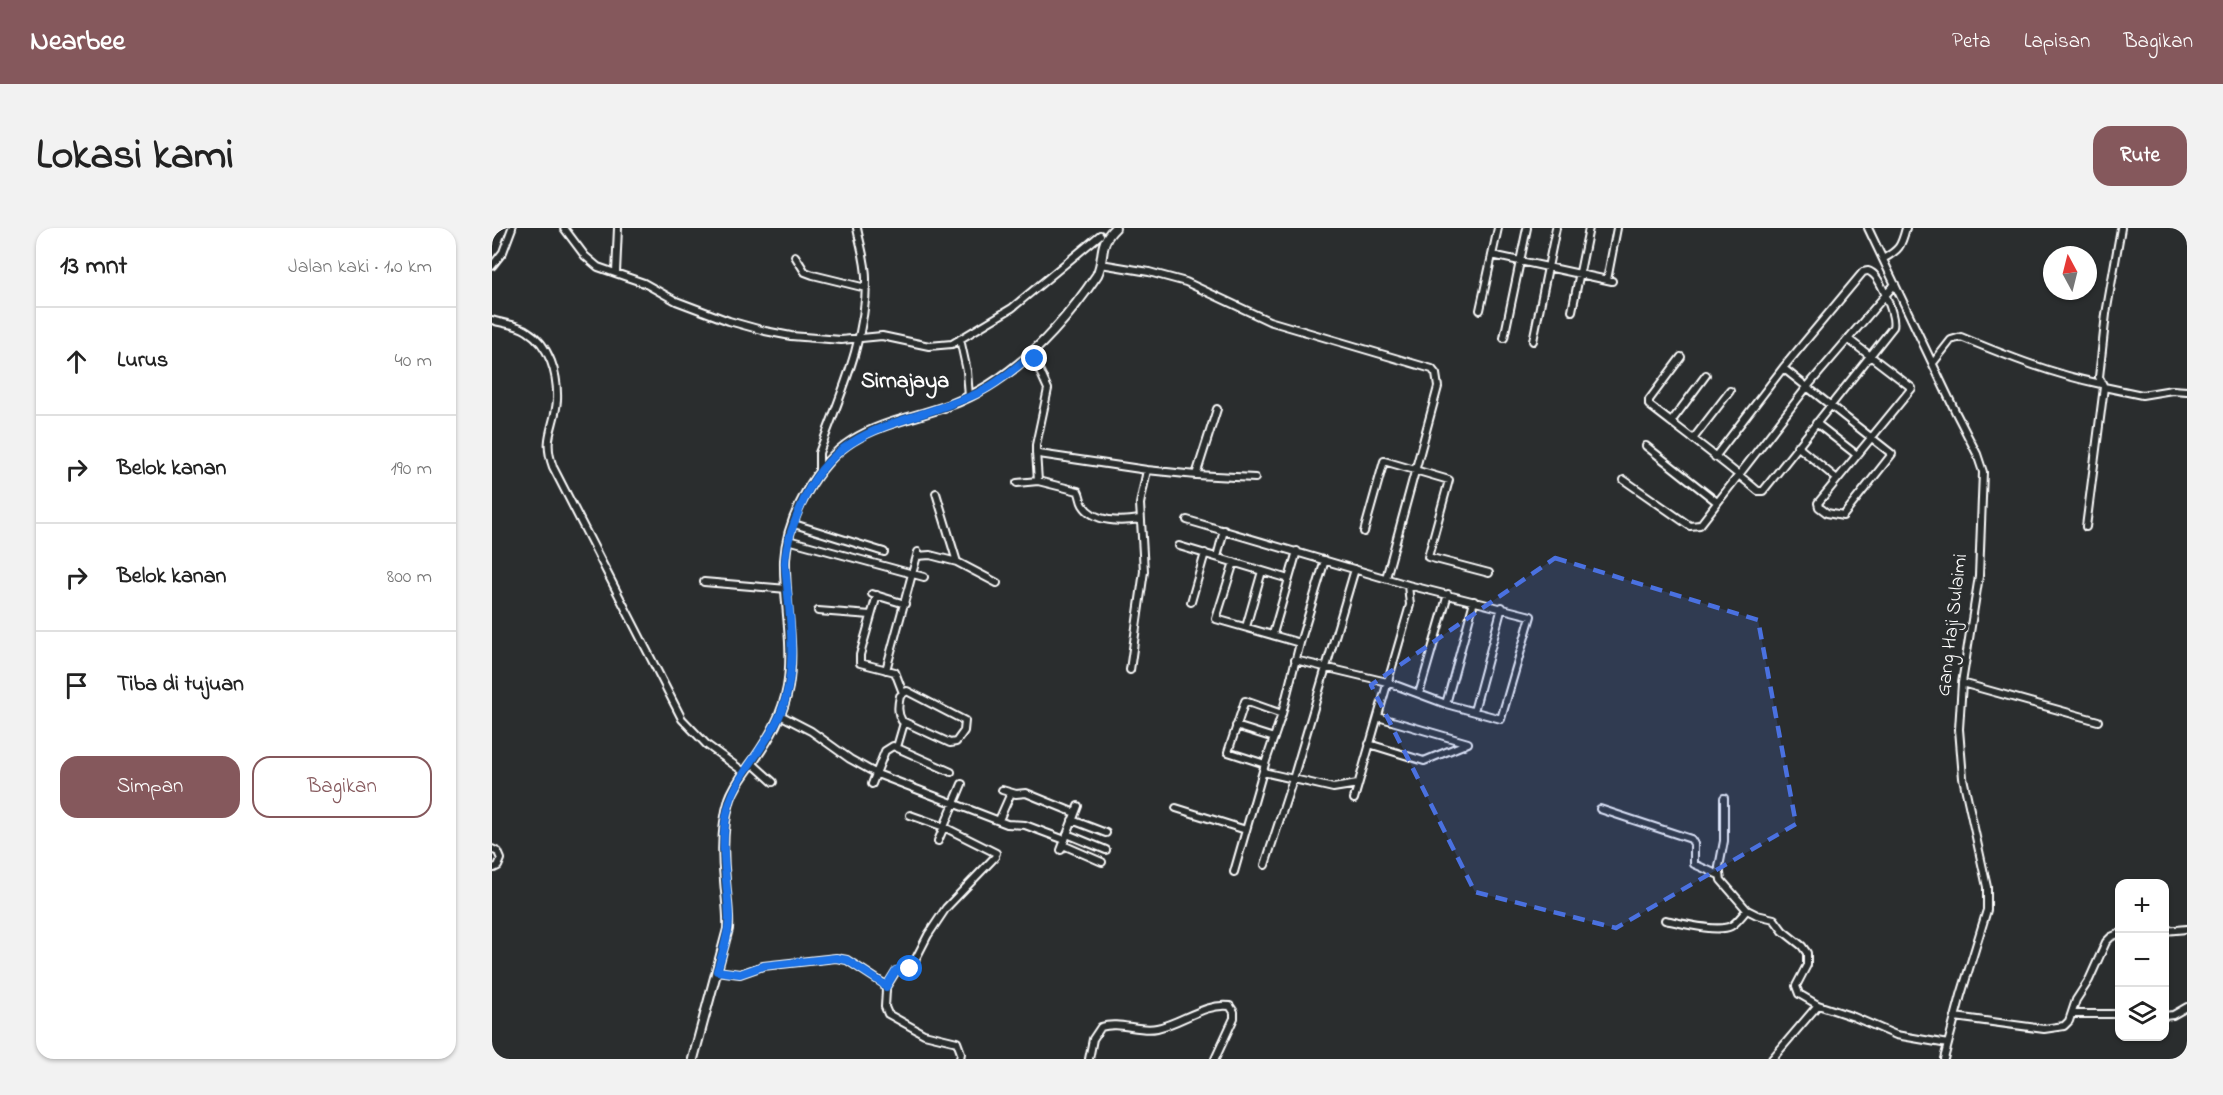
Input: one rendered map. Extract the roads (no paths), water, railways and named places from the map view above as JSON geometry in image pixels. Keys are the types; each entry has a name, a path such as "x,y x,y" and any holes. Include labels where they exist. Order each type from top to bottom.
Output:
{"street":[{"path":"492,266 503,252 512,228"},
{"path":"564,228 589,261 598,267 650,286 676,301 757,329 822,339 882,336 929,346 947,345 960,339 1025,299 1100,231"},
{"path":"615,273 618,228"},
{"path":"819,472 819,453 858,338 866,288 866,268 857,228"},
{"path":"1103,245 1115,228"},
{"path":"1480,310 1498,228"},
{"path":"1504,338 1527,228"},
{"path":"1533,341 1556,228"},
{"path":"1572,311 1589,228"},
{"path":"1492,255 1609,280 1617,228"},
{"name":"Gang Haji Sulaimi","path":"1868,228 1977,454 1983,472 1978,588 1962,683 1960,750 1963,778 1988,896 1985,919 1954,1017 1944,1059"},
{"path":"1883,259 1899,248 1906,228"},
{"path":"2086,527 2103,385 2100,368 2106,314 2121,228"},
{"path":"693,1059 729,920 723,854 725,824 732,795 780,715 788,686 791,658 785,563 788,540 803,500 819,472 835,454 864,434 969,397 997,382 1032,354 1099,272 1103,245 1100,231"},
{"path":"795,256 805,272 813,276 866,288"},
{"path":"1101,264 1149,272 1186,282 1269,321 1432,369 1436,374 1438,387 1386,578"},
{"path":"1681,357 1648,402 1649,405 1758,491 1763,491 1894,324 1885,294 1873,274 1863,272 1783,368 1715,457"},
{"path":"1624,480 1690,526 1696,527 1703,523 1807,387 1895,284"},
{"path":"492,320 525,329 535,337 549,355 554,371 557,400 549,431 548,449 556,475 682,719 707,745 744,772"},
{"path":"1933,363 1951,340 1961,337 2007,357 2142,395 2172,390 2187,391"},
{"path":"960,339 967,371 969,397"},
{"path":"1783,368 1870,438 1892,455 1843,516 1823,512 1818,503 1870,438 1912,388 1848,339"},
{"path":"1032,354 1048,389 1035,445 1038,480"},
{"path":"1671,422 1706,375"},
{"path":"1693,439 1730,391"},
{"path":"1196,475 1218,408"},
{"path":"1816,423 1857,455"},
{"path":"1646,446 1717,502"},
{"path":"1797,446 1838,479"},
{"path":"1036,452 1042,455 1147,470 1255,478"},
{"path":"1364,532 1384,461 1449,480 1428,557 1489,573"},
{"path":"1130,670 1144,571 1140,519 1141,493 1147,470"},
{"path":"1017,483 1038,480 1078,491 1082,504 1099,517 1120,521 1140,519"},
{"path":"936,493 957,562"},
{"path":"1187,520 1408,585 1530,616 1501,719 1446,704 1387,682 1295,660"},
{"path":"794,524 885,549 881,564"},
{"path":"1217,557 1224,530"},
{"path":"788,540 924,577"},
{"path":"1179,546 1289,579"},
{"path":"1273,634 1297,552"},
{"path":"886,670 918,554 957,562 997,583"},
{"path":"1191,603 1205,554"},
{"path":"1234,872 1282,714 1295,660 1325,560"},
{"path":"1234,562 1216,619 1300,643"},
{"path":"1265,865 1355,569"},
{"path":"1246,627 1262,571"},
{"path":"704,582 787,589"},
{"path":"1354,799 1410,604 1408,585"},
{"path":"1419,694 1448,594"},
{"path":"903,693 897,674 860,663 860,655 874,595 905,604"},
{"path":"1446,704 1474,601"},
{"path":"1474,711 1502,608"},
{"path":"819,611 871,615"},
{"path":"1962,683 2098,722"},
{"path":"907,691 965,721 966,726 956,742 950,743 904,723 898,712 900,696 907,691"},
{"path":"1282,714 1245,702 1228,752 1293,779 1333,788 1358,784"},
{"path":"780,715 811,731 850,759 877,774 1007,824 1025,825 1102,862"},
{"path":"1369,744 1424,761 1468,743 1378,717"},
{"path":"897,747 904,723"},
{"path":"1236,726 1274,738"},
{"path":"872,784 888,748 897,747 951,772"},
{"path":"752,763 773,782"},
{"path":"938,841 962,784"},
{"path":"1002,790 1016,794 1026,793 1075,813 1106,833"},
{"path":"999,820 1011,793"},
{"path":"1724,798 1724,841 1719,875 1747,910 1774,919 1805,950 1808,962 1796,983 1799,994 1818,1005 1896,1035 1948,1044"},
{"path":"1176,808 1246,830"},
{"path":"1600,809 1691,839 1694,844 1694,864 1719,875"},
{"path":"1064,842 1075,813"},
{"path":"910,815 944,827 996,855 946,908 928,935 911,968 896,970 886,987 885,1007 888,1014 924,1034 957,1042 961,1053 960,1059"},
{"path":"1064,842 1106,850"},
{"path":"492,849 498,852 501,859 498,866 494,868"},
{"path":"1665,921 1721,929 1731,926 1747,910"},
{"path":"2169,931 2187,929"},
{"path":"1954,1017 2051,1029 2064,1026 2069,1021 2076,1000 2089,980 2106,942 2115,935"},
{"path":"717,971 740,974 763,966 836,958 847,960 886,987"},
{"path":"1772,1059 1818,1005"},
{"path":"1089,1059 1093,1039 1101,1027 1111,1025 1147,1030 1159,1028 1198,1012 1230,1006 1234,1012 1233,1018 1215,1059"},
{"path":"2169,1015 2187,1006"},
{"path":"2072,1014 2115,1014"}],"district":[{"name":"Sirnajaya","path":"905,382"}]}
